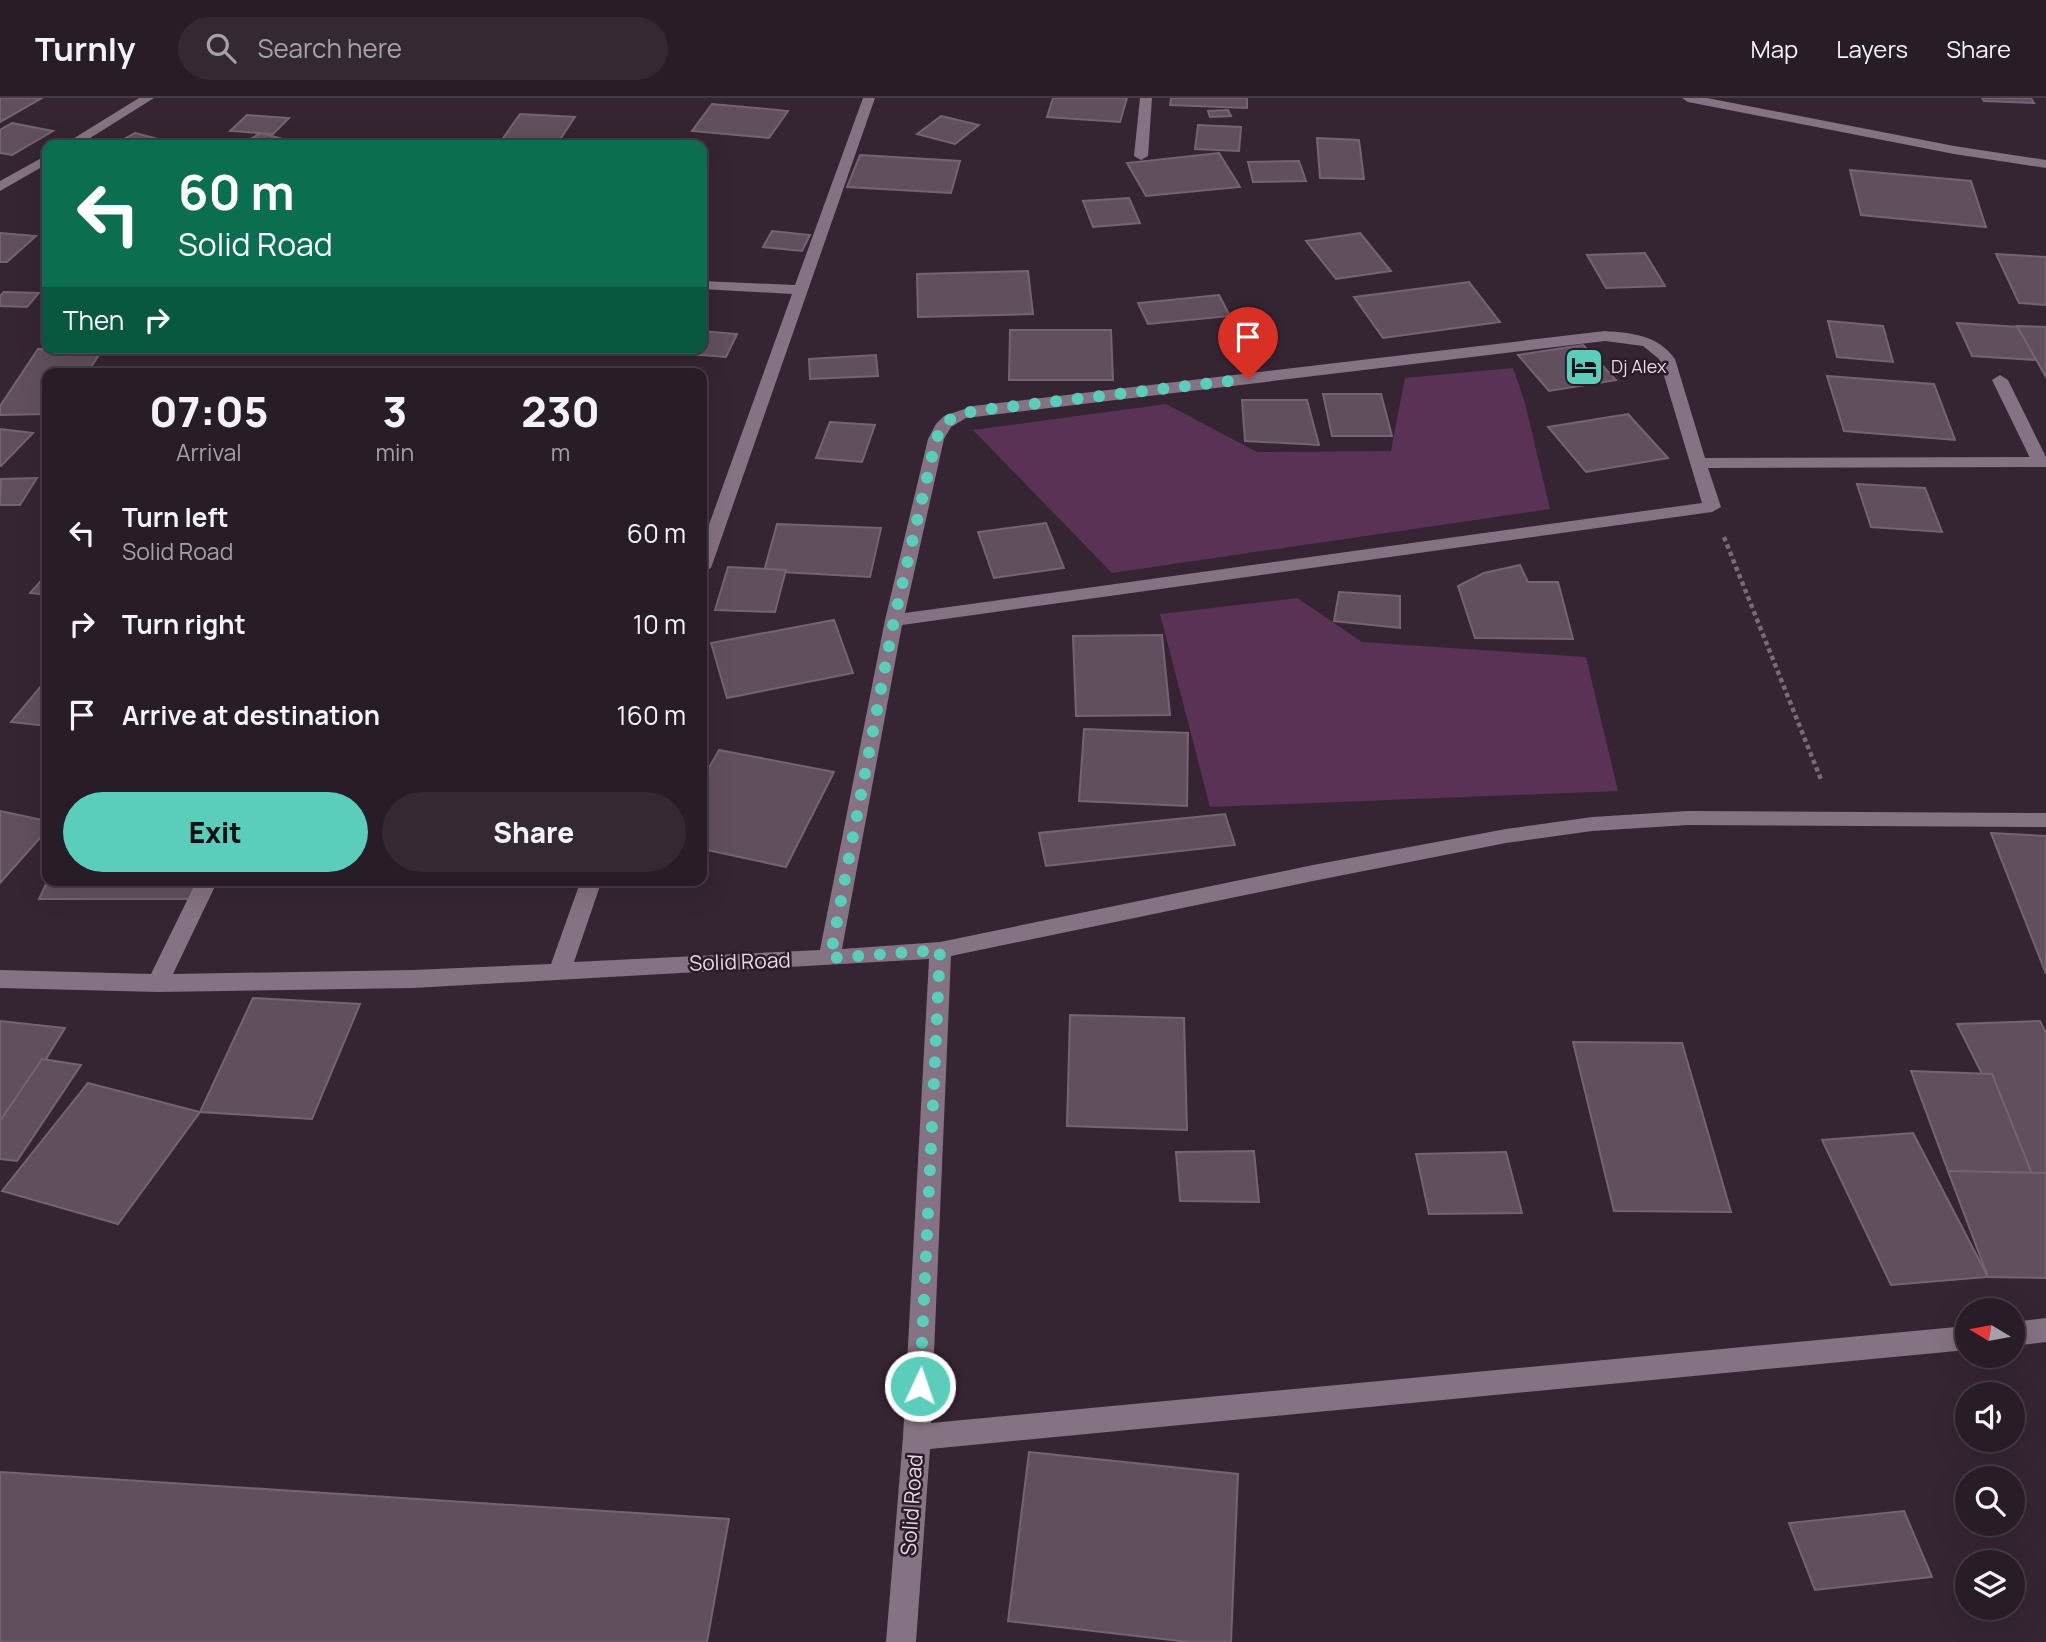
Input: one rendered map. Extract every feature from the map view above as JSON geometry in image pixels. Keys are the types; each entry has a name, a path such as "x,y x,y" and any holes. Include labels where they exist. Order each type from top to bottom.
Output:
{"street":[{"path":"78,140 148,98"},
{"path":"707,554 869,98"},
{"path":"1140,156 1146,98"},
{"path":"1688,98 1954,150 2046,164"},
{"path":"0,187 42,162"},
{"path":"707,285 800,290"},
{"path":"830,958 894,620 939,429 956,416 973,411 1591,338 1620,337 1650,344 1662,351 1712,507 894,620"},
{"path":"1699,463 2043,462 2000,380"},
{"path":"940,950 1506,836 1592,824 1688,818 2046,820"},
{"path":"158,982 205,886"},
{"path":"560,970 590,886"},
{"name":"Solid Road","path":"0,979 158,982 413,979 940,950 917,1437 901,1642"},
{"path":"2025,1333 2046,1331"},
{"path":"917,1437 1955,1339"}],"path":[{"path":"1712,507 1837,819"}],"shaded area":[{"path":"1513,368 1525,403 1550,509 1112,573 973,430 1166,404 1257,452 1391,451 1405,378"},
{"path":"1297,598 1362,642 1586,657 1618,791 1210,807 1160,614"}],"building":[{"path":"0,98 42,98 0,122"},
{"path":"1053,98 1127,98 1120,122 1047,117"},
{"path":"1171,98 1247,98 1247,108 1170,105"},
{"path":"1982,98 2031,98 2034,103 1984,101"},
{"path":"712,104 788,111 769,138 692,131"},
{"path":"1228,110 1231,116 1210,117 1208,111"},
{"path":"520,114 575,117 560,140 502,140"},
{"path":"247,115 289,118 273,134 230,131"},
{"path":"941,116 979,125 955,144 917,134"},
{"path":"12,123 53,131 12,155 0,153 0,130"},
{"path":"1198,125 1241,127 1239,151 1195,149"},
{"path":"135,133 162,140 122,140"},
{"path":"261,133 286,140 249,140"},
{"path":"1317,138 1359,140 1364,179 1320,178"},
{"path":"1219,153 1240,187 1146,196 1127,163"},
{"path":"860,155 960,161 951,193 847,187"},
{"path":"1299,161 1306,181 1253,182 1248,162"},
{"path":"1850,170 1971,181 1986,227 1861,215"},
{"path":"1129,198 1140,223 1093,227 1083,201"},
{"path":"772,231 810,235 802,251 763,247"},
{"path":"0,233 36,236 7,262 0,262"},
{"path":"1360,233 1391,271 1336,279 1306,241"},
{"path":"1645,253 1665,286 1606,288 1587,255"},
{"path":"1996,254 2046,257 2046,305 2019,303"},
{"path":"1028,271 1033,314 918,317 917,274"},
{"path":"1469,282 1500,322 1383,338 1354,297"},
{"path":"4,292 39,293 27,307 0,306 0,296"},
{"path":"1219,295 1230,316 1148,324 1138,303"},
{"path":"1828,321 1883,326 1893,362 1837,357"},
{"path":"1957,323 2019,327 2036,360 1972,356"},
{"path":"2017,326 2046,327 2046,377"},
{"path":"1010,330 1111,330 1113,380 1009,380"},
{"path":"707,331 737,334 726,357 688,354 707,354"},
{"path":"1583,345 1616,380 1549,391 1518,355"},
{"path":"38,349 42,349 42,354 100,354 90,368 42,368 42,414 0,415 0,406"},
{"path":"876,355 878,376 810,379 809,359"},
{"path":"1827,376 1934,384 1955,440 1844,431"},
{"path":"1323,394 1381,394 1392,436 1332,436"},
{"path":"1242,400 1307,400 1319,445 1245,441"},
{"path":"1628,414 1668,458 1586,472 1548,427"},
{"path":"830,422 875,425 862,462 816,458"},
{"path":"0,429 33,433 1,466 0,466"},
{"path":"37,478 20,505 0,505 1,479"},
{"path":"1857,484 1925,488 1942,532 1871,527"},
{"path":"1046,523 1064,568 994,578 978,532"},
{"path":"777,524 881,528 870,577 764,571"},
{"path":"1520,565 1528,582 1558,582 1573,639 1475,638 1458,586 1484,573"},
{"path":"728,567 786,570 775,612 715,610"},
{"path":"42,580 42,594 30,593"},
{"path":"1339,592 1400,596 1400,628 1334,621"},
{"path":"834,620 853,673 727,698 711,643"},
{"path":"1162,635 1170,715 1076,716 1073,636"},
{"path":"42,685 42,725 11,722"},
{"path":"1084,729 1188,733 1187,806 1079,801"},
{"path":"719,750 834,772 786,867 707,850 707,771"},
{"path":"0,811 42,820 42,836 0,883"},
{"path":"1225,814 1235,845 1046,866 1039,833"},
{"path":"1991,833 2046,836 2046,974"},
{"path":"45,886 196,886 190,899 39,899"},
{"path":"253,998 360,1004 312,1119 200,1112"},
{"path":"1070,1015 1184,1018 1187,1130 1067,1126"},
{"path":"0,1021 65,1028 0,1134"},
{"path":"2040,1021 2046,1033 2046,1173 2032,1174 1957,1024"},
{"path":"1573,1042 1682,1043 1731,1212 1614,1211"},
{"path":"42,1059 81,1065 17,1161 0,1159 0,1121"},
{"path":"1911,1071 1992,1074 2032,1174 1948,1171"},
{"path":"88,1083 200,1112 118,1224 2,1191"},
{"path":"1913,1133 1988,1277 1891,1285 1822,1140"},
{"path":"1254,1151 1259,1202 1180,1201 1176,1152"},
{"path":"1506,1152 1522,1213 1429,1214 1416,1154"},
{"path":"1948,1171 2046,1173 2046,1278 1988,1277"},
{"path":"1029,1452 1238,1474 1231,1642 1188,1642 1008,1621"},
{"path":"0,1472 729,1519 707,1642 0,1642"},
{"path":"1904,1511 1932,1577 1815,1590 1789,1523"}],"place":[{"name":"Dj Alex","path":"1584,367"}],"route":[{"path":"920,1386 940,950 830,958 894,620 939,429 946,421 973,411 1248,379"}]}
